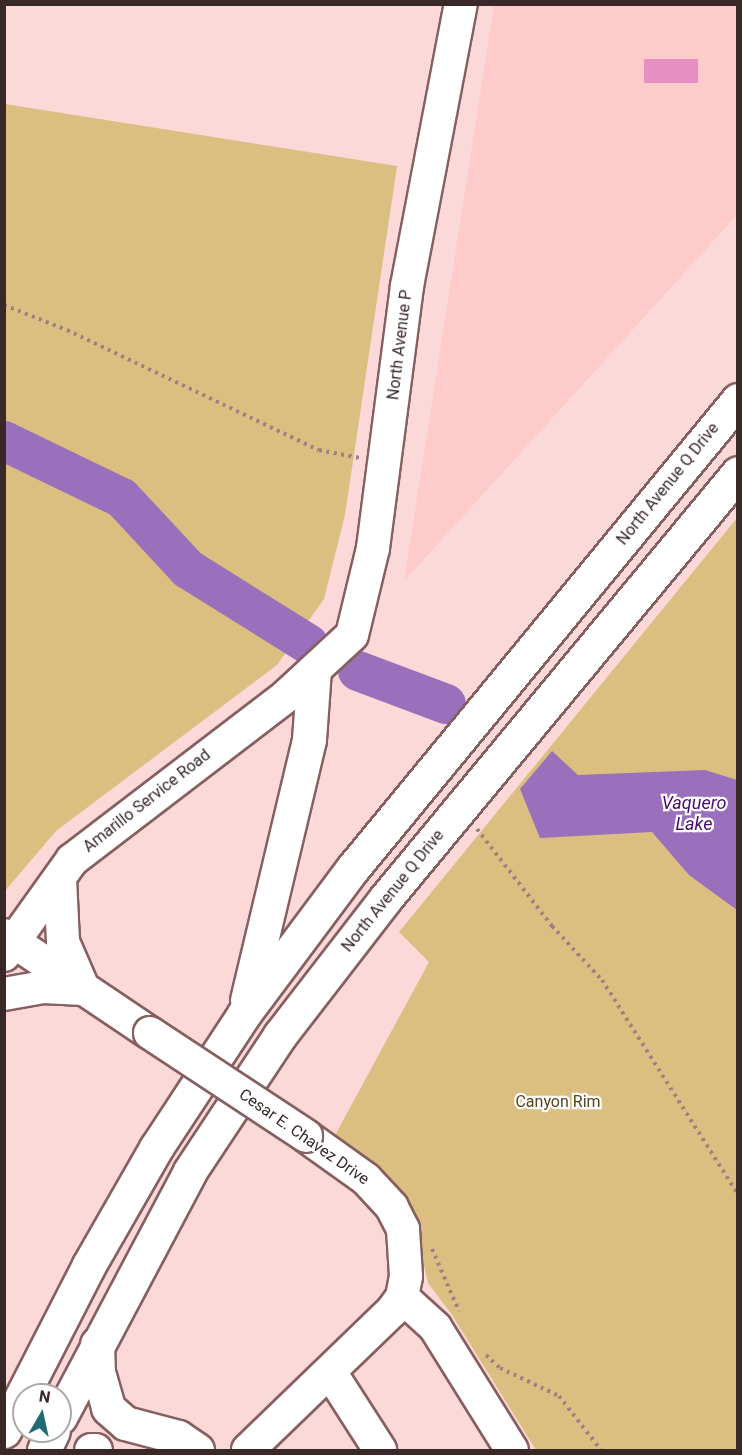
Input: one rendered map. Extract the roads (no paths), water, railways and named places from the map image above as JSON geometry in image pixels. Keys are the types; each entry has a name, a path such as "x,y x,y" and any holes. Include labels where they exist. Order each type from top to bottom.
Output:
{"main road":[{"name":"North Avenue Q Drive","path":"264,972 360,859 738,400"},
{"name":"North Avenue Q Drive","path":"72,1393 190,1171 280,1035 460,807 738,473"},
{"path":"4,1431 88,1264 156,1148 244,1014 264,972 309,739 314,670"},
{"path":"97,1344 98,1372 108,1408 125,1423 178,1437 197,1450"}],"street":[{"name":"North Avenue P","path":"314,670 352,636 373,548 407,286 461,4"},
{"name":"Amarillo Service Road","path":"8,944 72,860 114,824 285,697 314,670"},
{"path":"4,994 44,987 83,988 63,942 60,878"},
{"name":"Cesar E. Chavez Drive","path":"8,944 83,988 306,1136 366,1179 392,1207 405,1242 406,1276 402,1297"},
{"path":"248,1450 330,1372 402,1297 435,1327 512,1450"},
{"path":"330,1372 380,1450"}],"water":[{"name":"Vaquero Lake","path":"552,751 578,775 705,770 737,780 737,910 689,875 652,832 540,838 520,789"}],"waterway":[{"path":"4,441 122,498 188,569 308,644"},
{"path":"358,671 446,704"}],"park label":[{"name":"Canyon Rim","path":"558,1102"}]}
